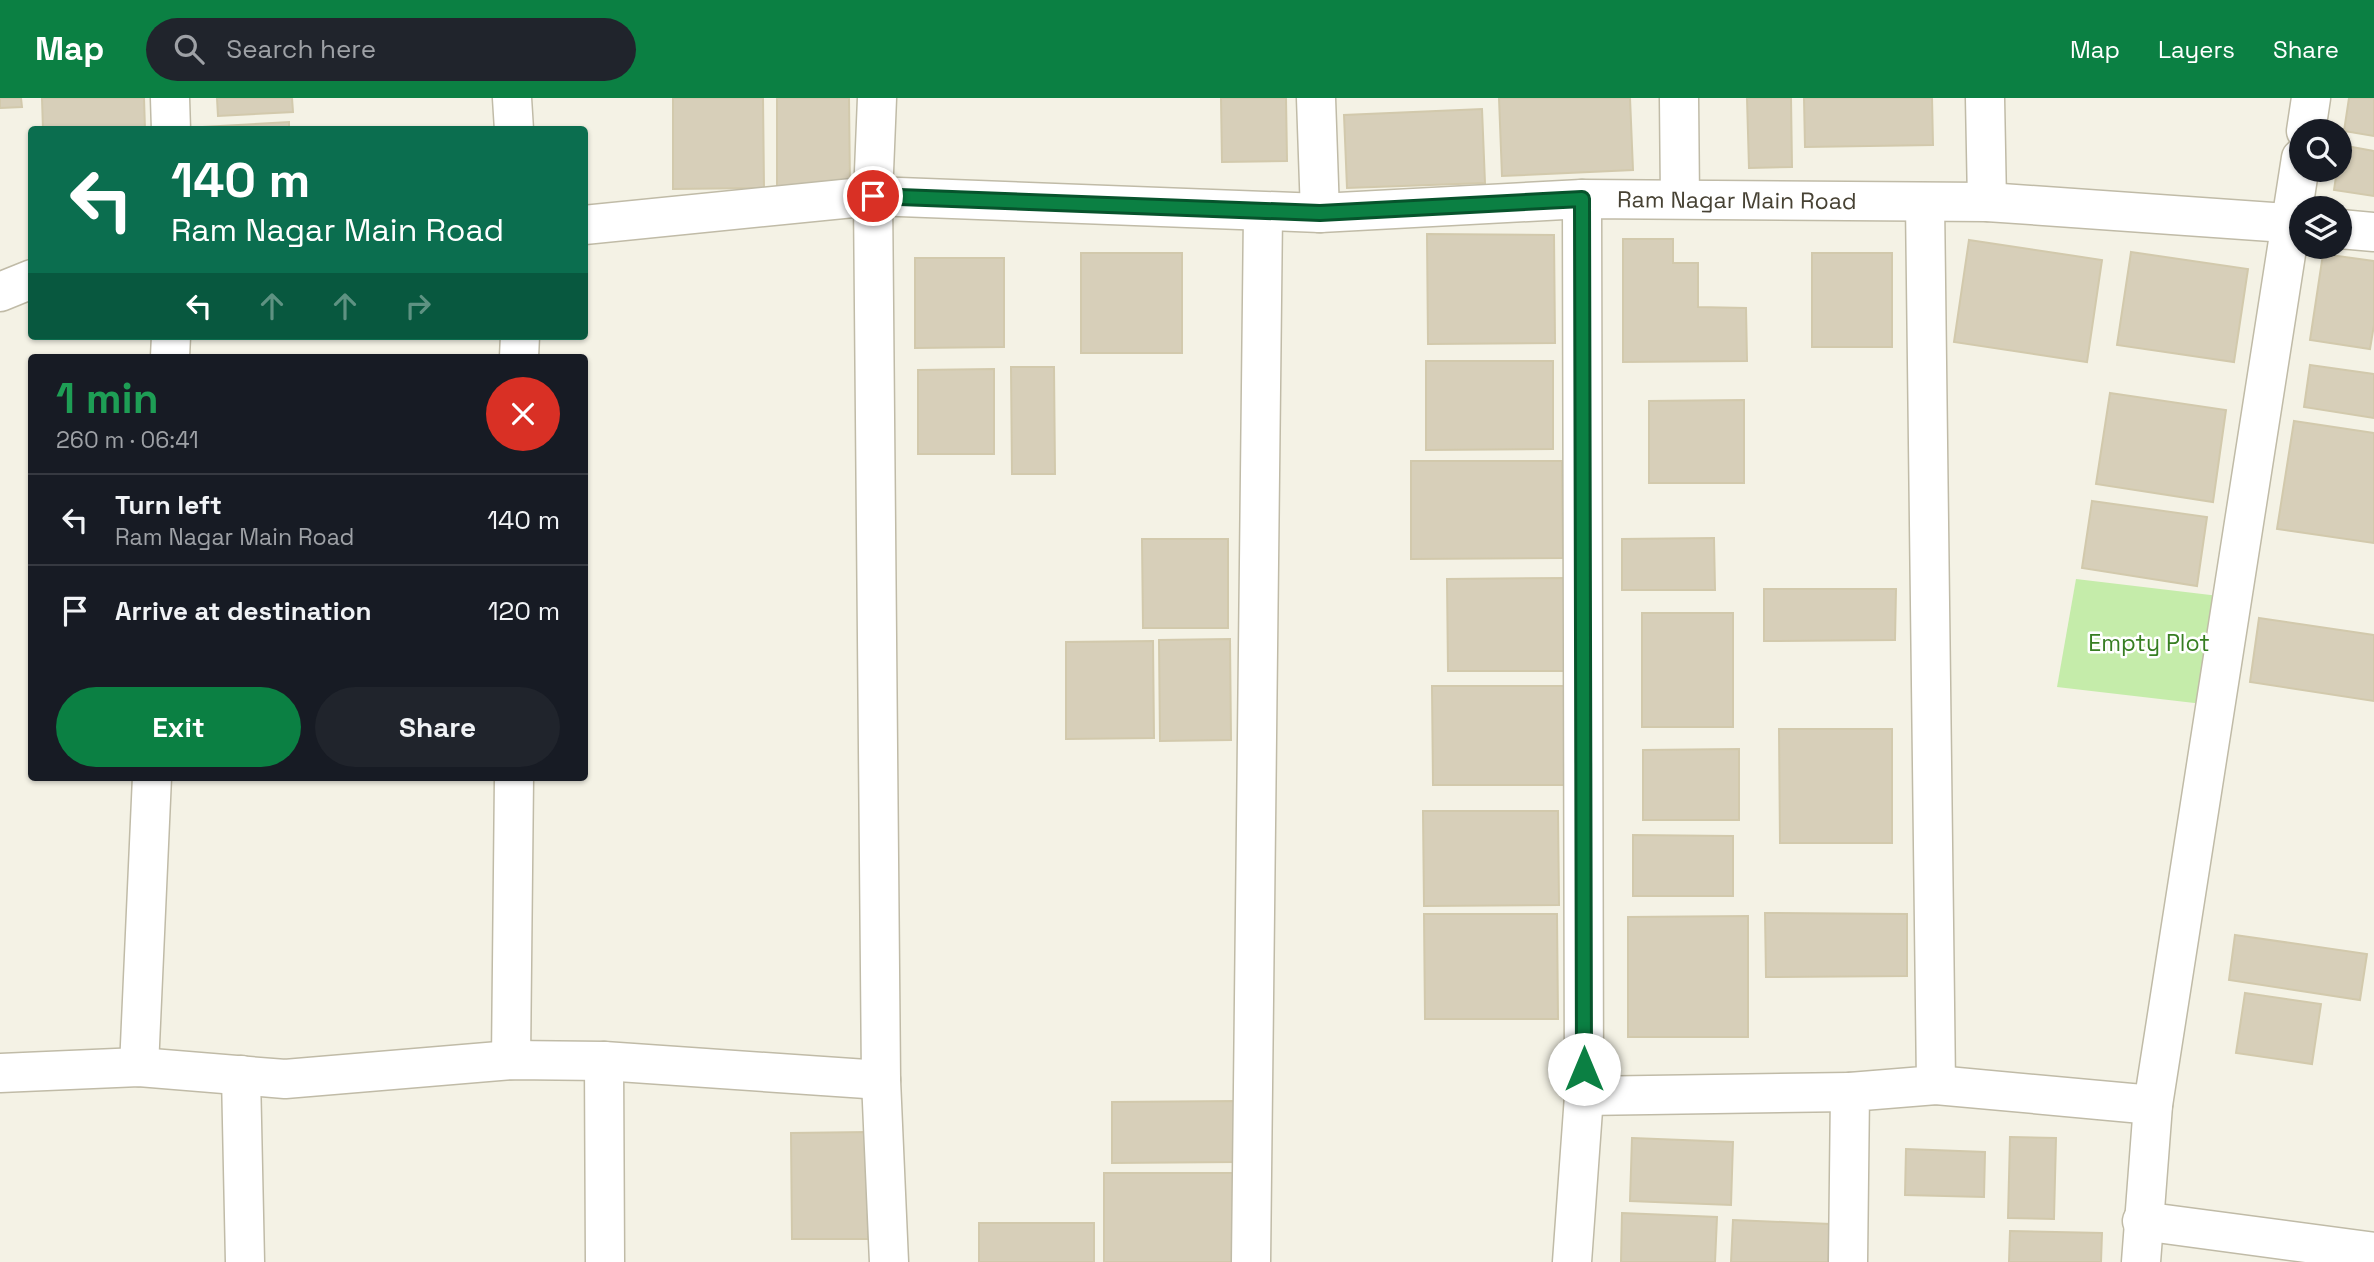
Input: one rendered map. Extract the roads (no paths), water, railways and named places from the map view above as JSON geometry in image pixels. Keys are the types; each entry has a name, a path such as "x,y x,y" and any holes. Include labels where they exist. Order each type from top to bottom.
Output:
{"street":[{"path":"170,98 171,126"},
{"path":"512,98 514,126"},
{"path":"877,98 873,196 881,1080 889,1262"},
{"path":"1316,98 1320,213"},
{"path":"1679,98 1680,200"},
{"path":"1985,98 1987,202"},
{"path":"2307,119 2311,98"},
{"name":"Ram Nagar Main Road","path":"588,225 873,196 1263,213 1320,213 1582,199 1987,202 2289,224"},
{"path":"1572,1262 1584,1096 1582,199"},
{"path":"1926,202 1936,1085"},
{"path":"1251,1262 1263,213"},
{"path":"2352,230 2374,232"},
{"path":"2141,1262 2152,1105 2290,259"},
{"path":"0,292 28,281"},
{"path":"139,1067 152,781"},
{"path":"511,1060 514,781"},
{"path":"0,1073 139,1067 285,1079 511,1060 604,1061 881,1080"},
{"path":"604,1061 606,1262"},
{"path":"241,1075 245,1262"},
{"path":"1584,1096 1850,1092 1936,1085 2152,1105"},
{"path":"1848,1262 1850,1092"},
{"path":"2142,1222 2374,1252"}],"park label":[{"name":"Empty Plot","path":"2149,643"}]}
